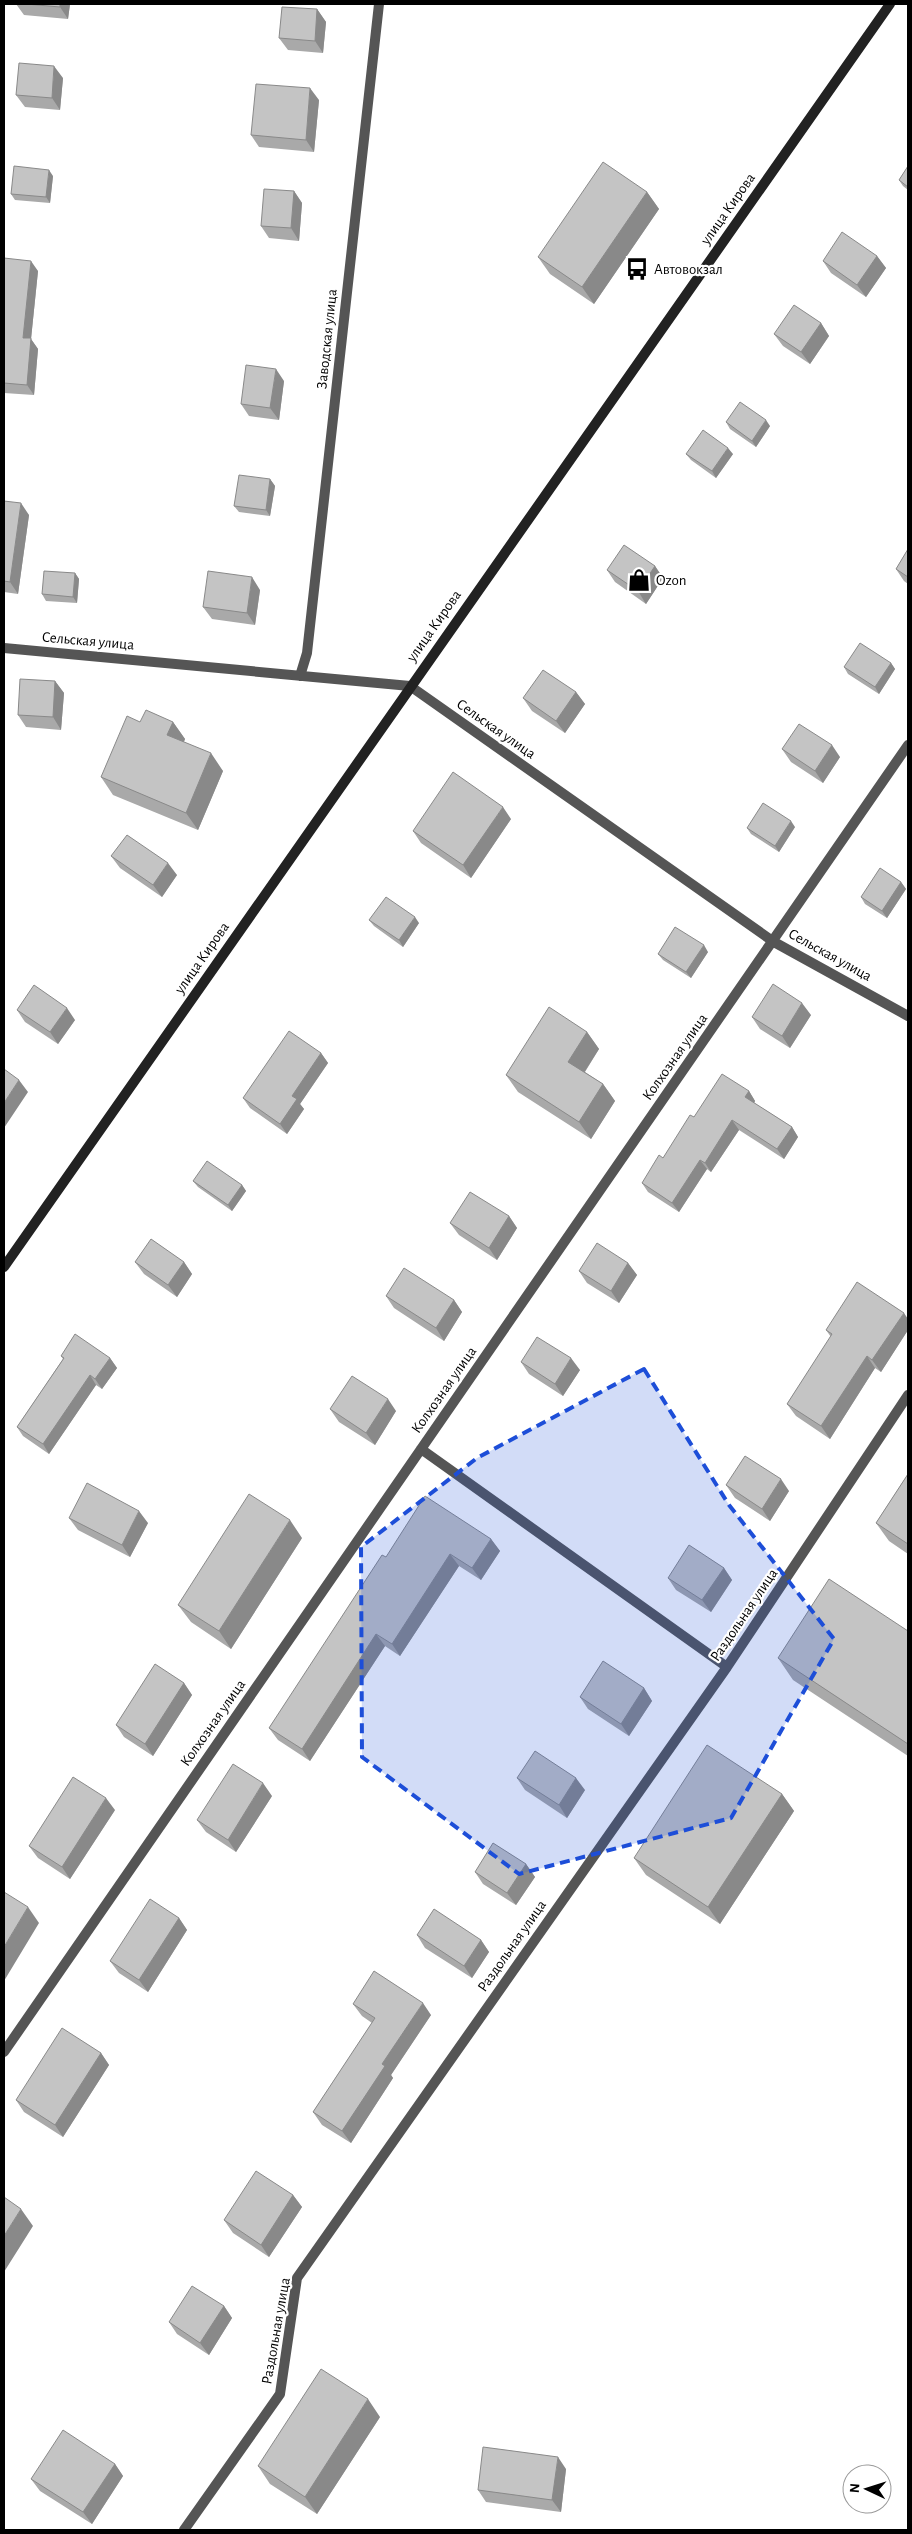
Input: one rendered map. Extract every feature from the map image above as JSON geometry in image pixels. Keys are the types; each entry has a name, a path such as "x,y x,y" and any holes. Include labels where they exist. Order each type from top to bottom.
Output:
{"main road":[{"name":"улица Кирова","path":"4,1267 890,4"}],"street":[{"name":"Заводская улица","path":"300,676 307,653 379,4"},
{"name":"Сельская улица","path":"4,648 410,686 774,942 908,1016"},
{"name":"Колхозная улица","path":"4,2052 774,942 908,745"},
{"name":"Раздольная улица","path":"184,2530 280,2394 297,2278 727,1667 908,1395"},
{"path":"421,1449 727,1667"}],"highlighted area":[{"path":"644,1369 729,1505 834,1639 731,1818 519,1874 362,1757 361,1547 477,1458"}],"building":[{"path":"26,4 60,4 60,7"},
{"path":"282,7 317,9 315,41 279,38"},
{"path":"19,63 54,66 52,98 16,95"},
{"path":"256,84 310,88 306,140 251,135"},
{"path":"603,162 647,192 582,287 538,257"},
{"path":"14,166 49,170 46,197 11,194"},
{"path":"908,166 908,187 899,180"},
{"path":"264,189 294,191 291,228 261,226"},
{"path":"842,232 877,256 857,285 823,261"},
{"path":"4,258 31,261 23,338 31,338 27,385 4,383"},
{"path":"794,305 821,323 801,352 774,334"},
{"path":"246,365 276,369 270,408 241,404"},
{"path":"740,402 766,420 752,441 726,422"},
{"path":"703,430 728,448 712,471 686,454"},
{"path":"239,475 270,479 266,510 234,506"},
{"path":"4,501 21,503 10,582 4,581"},
{"path":"624,545 655,566 638,591 607,570"},
{"path":"908,549 908,577 896,569"},
{"path":"44,571 75,573 73,597 42,594"},
{"path":"208,571 252,577 247,613 203,607"},
{"path":"860,643 891,663 875,687 844,667"},
{"path":"543,670 576,692 556,721 523,698"},
{"path":"20,679 55,681 53,717 18,715"},
{"path":"146,710 173,722 167,735 211,753 186,813 101,777 127,716 140,722"},
{"path":"799,724 832,745 815,771 782,749"},
{"path":"453,772 503,807 463,865 413,831"},
{"path":"763,803 791,821 775,846 747,828"},
{"path":"127,835 168,863 153,885 111,856"},
{"path":"880,868 901,882 882,911 861,897"},
{"path":"386,897 415,917 399,940 369,920"},
{"path":"675,927 704,945 686,972 658,954"},
{"path":"773,984 802,1003 782,1036 752,1017"},
{"path":"34,985 67,1008 50,1032 17,1010"},
{"path":"549,1007 587,1032 568,1062 603,1084 579,1122 506,1075"},
{"path":"289,1031 321,1053 292,1096 297,1099 280,1124 243,1098"},
{"path":"4,1069 19,1080 4,1103"},
{"path":"722,1074 749,1091 745,1097 792,1127 777,1149 732,1120 705,1163 700,1160 672,1203 642,1183 659,1155 663,1158 690,1115 694,1117"},
{"path":"207,1161 242,1185 228,1205 193,1181"},
{"path":"470,1192 509,1216 489,1248 450,1223"},
{"path":"151,1239 184,1262 168,1285 135,1262"},
{"path":"597,1243 628,1263 611,1291 579,1271"},
{"path":"404,1268 454,1300 436,1328 386,1296"},
{"path":"857,1282 904,1313 872,1360 867,1356 821,1426 787,1404 832,1334 826,1330"},
{"path":"75,1334 110,1358 95,1379 90,1375 43,1444 17,1427 64,1358 61,1356"},
{"path":"537,1337 571,1358 555,1384 521,1362"},
{"path":"352,1376 388,1399 366,1433 330,1409"},
{"path":"745,1456 781,1479 762,1509 726,1485"},
{"path":"908,1474 908,1544 876,1523"},
{"path":"87,1483 139,1511 122,1545 69,1518"},
{"path":"249,1494 290,1520 219,1631 178,1605"},
{"path":"425,1496 491,1539 472,1568 450,1554 392,1644 376,1634 302,1749 269,1728 382,1555 386,1557"},
{"path":"689,1545 724,1568 702,1600 668,1578"},
{"path":"829,1579 908,1631 908,1744 778,1658"},
{"path":"603,1661 644,1688 621,1724 580,1697"},
{"path":"155,1664 184,1683 145,1744 116,1725"},
{"path":"707,1745 782,1794 708,1907 634,1858"},
{"path":"535,1751 576,1778 559,1805 517,1778"},
{"path":"233,1764 263,1783 228,1840 197,1820"},
{"path":"73,1777 106,1798 62,1867 29,1846"},
{"path":"493,1843 526,1864 507,1893 475,1872"},
{"path":"4,1892 28,1907 4,1947"},
{"path":"150,1899 179,1918 139,1980 110,1961"},
{"path":"434,1909 481,1940 464,1966 417,1935"},
{"path":"374,1971 423,2003 382,2064 385,2066 342,2131 313,2112 375,2018 353,2004"},
{"path":"62,2028 101,2053 55,2125 16,2100"},
{"path":"256,2171 293,2195 261,2245 224,2220"},
{"path":"4,2197 21,2209 4,2236"},
{"path":"192,2286 224,2306 200,2343 169,2322"},
{"path":"321,2369 368,2399 305,2497 258,2466"},
{"path":"63,2430 115,2464 83,2512 31,2479"},
{"path":"483,2447 558,2457 552,2500 478,2490"}],"place":[{"name":"Автовокзал","path":"637,269"},
{"name":"Ozon","path":"639,580"}]}
